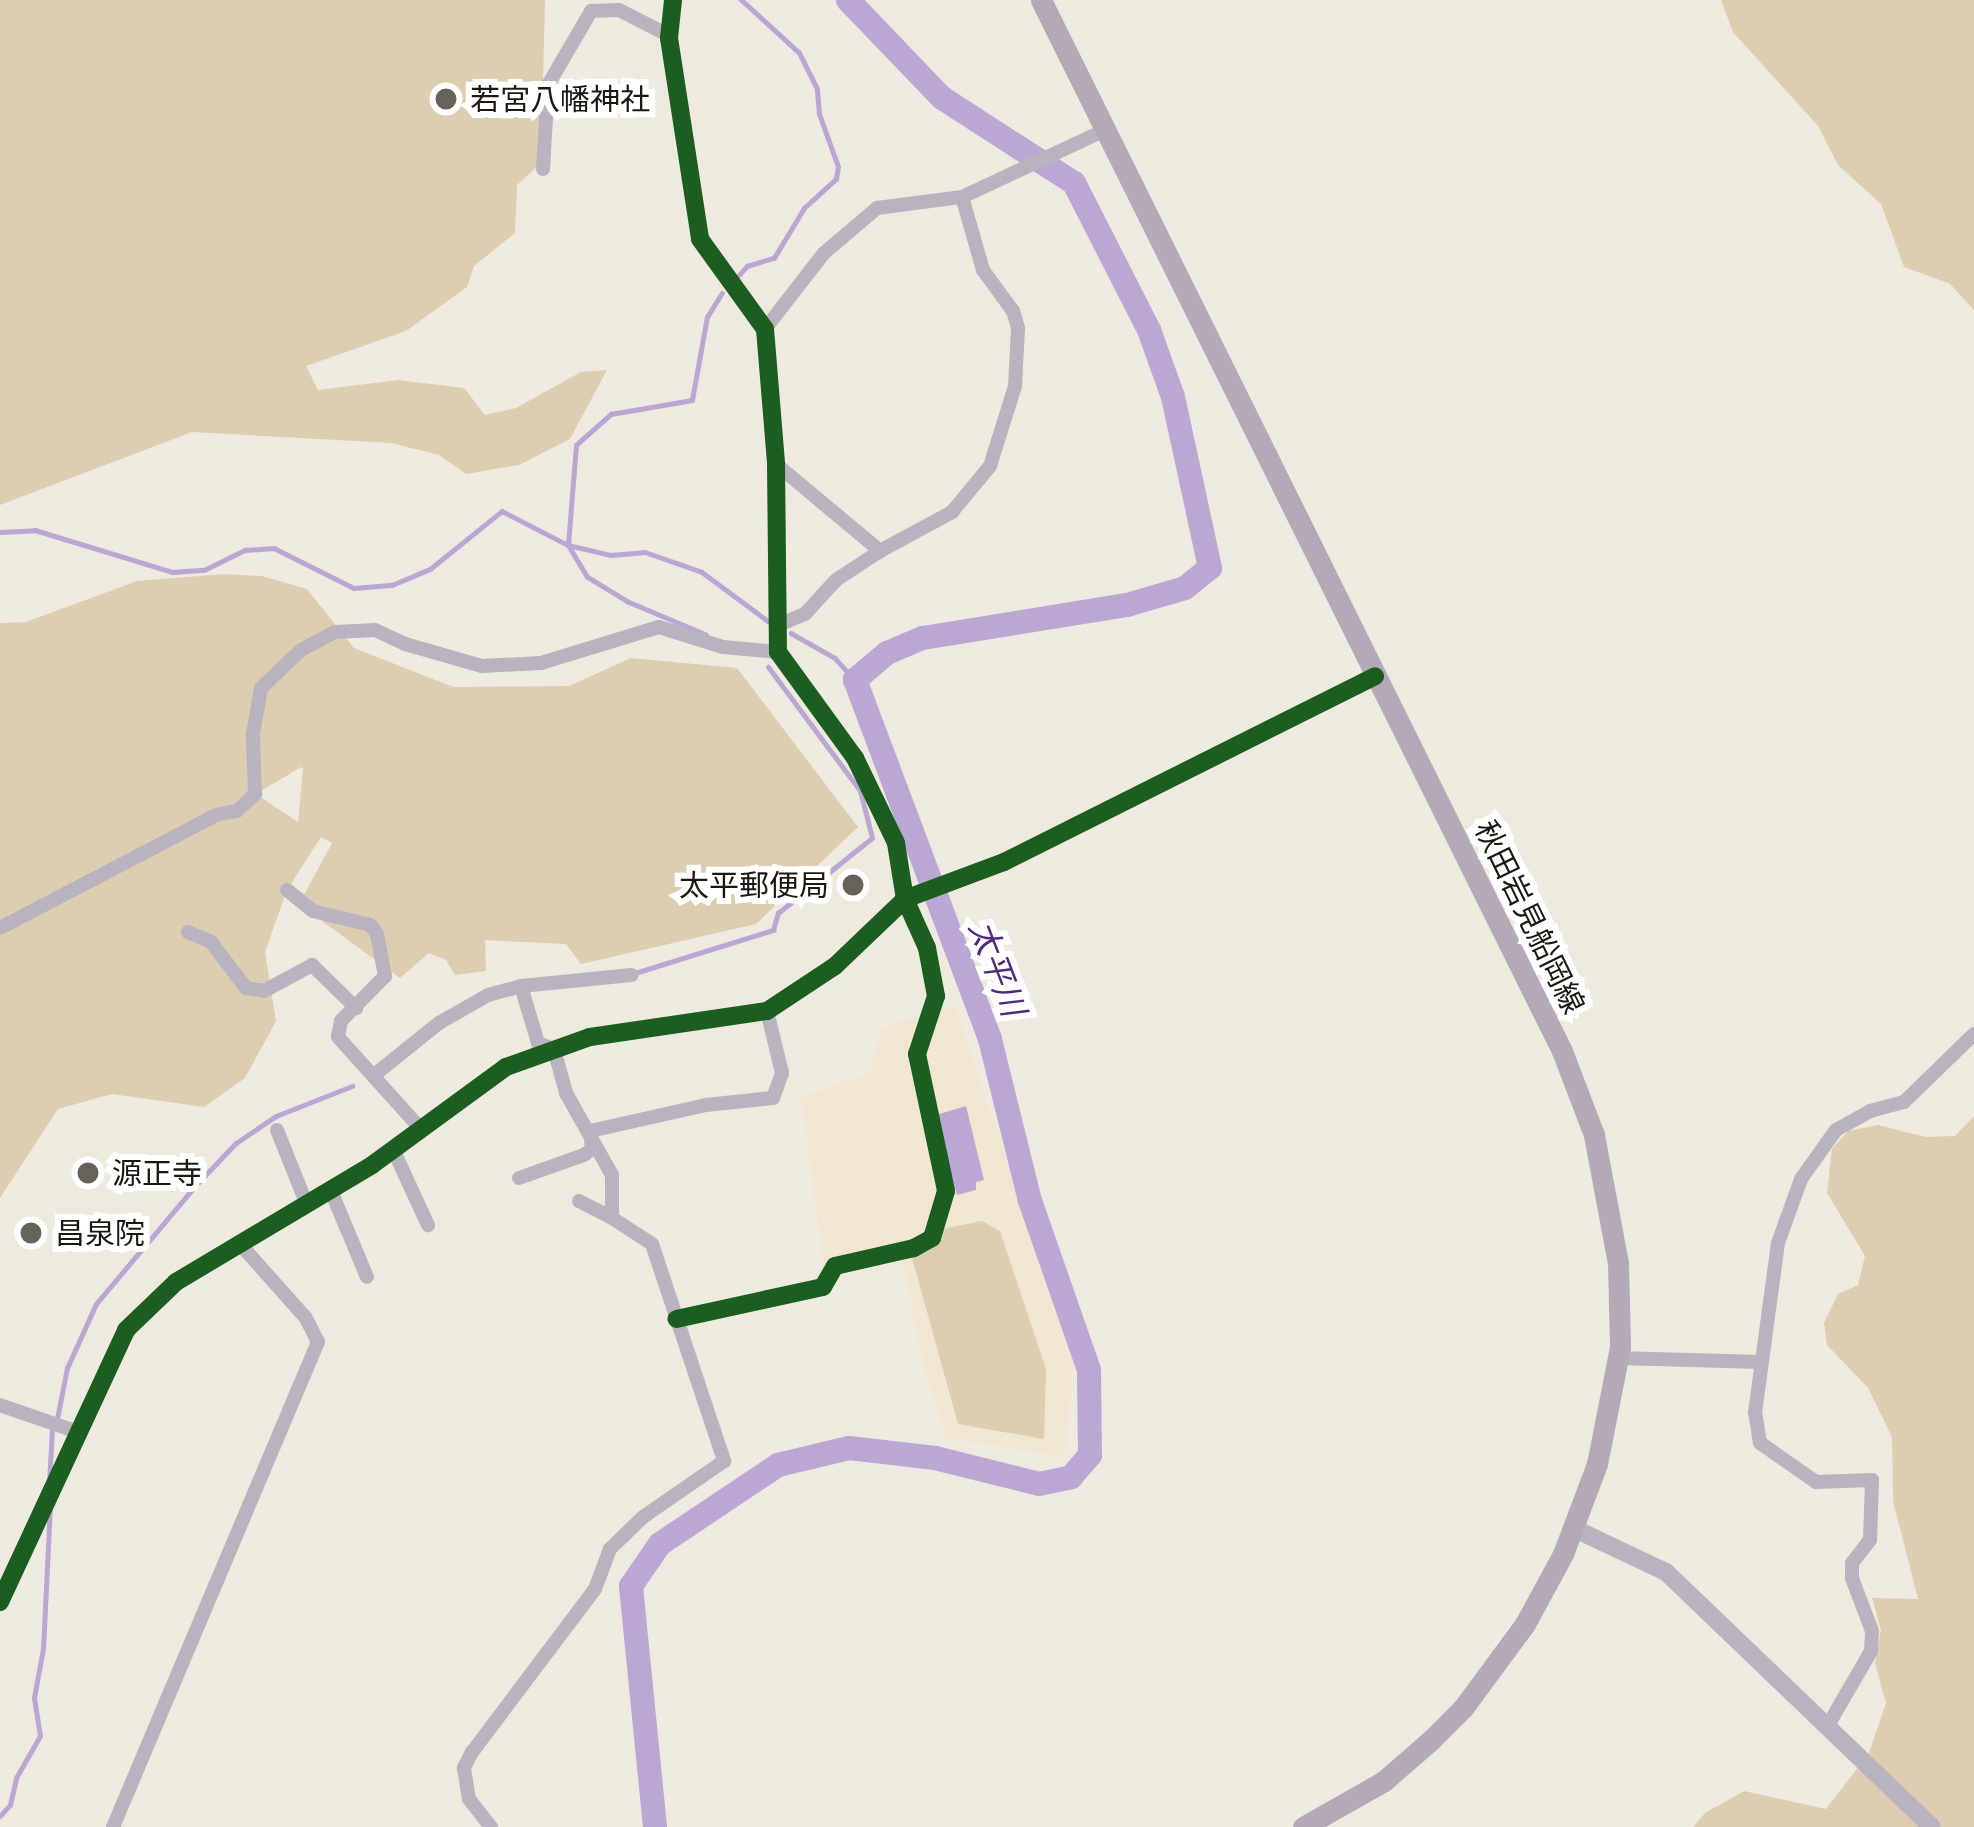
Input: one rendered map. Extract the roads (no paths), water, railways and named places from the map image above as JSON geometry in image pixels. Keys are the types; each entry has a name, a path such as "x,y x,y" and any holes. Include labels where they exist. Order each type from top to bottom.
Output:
{"main road":[{"name":"秋田岩見船岡線","path":"1041,0 1529,980 1594,1135 1618,1263 1618,1358 1597,1464 1573,1528 1525,1624 1463,1708 1384,1781 1303,1827"}],"street":[{"path":"578,0 591,11 619,10 668,34"},
{"path":"673,0 668,34 700,238 765,329 776,464 778,652 880,802 896,842 936,996 917,1054 946,1192 932,1238 914,1248 836,1266 823,1286 676,1318"},
{"path":"543,169 548,85 591,11"},
{"path":"765,329 824,253 877,208 962,197 1105,130"},
{"path":"781,624 806,614 836,580 880,550 952,512 990,466 1015,386 1018,328 1012,311 983,270 962,197"},
{"path":"776,464 880,550"},
{"path":"0,928 216,815 237,811 255,794 253,734 261,688 301,650 335,632 375,630 404,644 482,666 542,663 659,627 723,647 778,652"},
{"path":"0,1602 56,1482 64,1425 126,1330 176,1282 331,1191 478,1083 554,1049 638,1027 767,1012 835,966 909,898 963,880 1375,676"},
{"path":"286,890 314,911 370,926 377,934 385,976 340,1021 338,1037 420,1128"},
{"path":"188,932 211,942 246,988 264,991 312,965 356,1008"},
{"path":"373,1076 439,1023 488,995 521,986 631,975"},
{"path":"521,986 538,1043 554,1049"},
{"path":"590,1131 706,1105 773,1098 782,1073 767,1012"},
{"path":"1826,1727 1871,1652 1872,1631 1852,1578 1852,1563 1870,1540 1872,1480 1816,1482 1760,1443 1755,1413 1778,1243 1801,1179 1836,1130 1870,1111 1904,1102 1974,1034"},
{"path":"554,1049 566,1093 612,1174 612,1218"},
{"path":"277,1130 307,1205"},
{"path":"519,1178 584,1155 592,1149 590,1131"},
{"path":"393,1149 428,1225"},
{"path":"331,1191 367,1277"},
{"path":"491,1827 469,1799 464,1768 472,1752 595,1589 610,1549 643,1516 724,1462 652,1244 579,1202"},
{"path":"113,1827 318,1342 305,1317 238,1243"},
{"path":"1618,1358 1761,1362"},
{"path":"0,1405 64,1425"},
{"path":"1573,1528 1666,1572 1932,1827"}],"waterway":[{"path":"739,275 747,266 774,258 804,208 836,179 838,167 819,114 817,89 799,53 741,0"},
{"name":"太平川","path":"655,1827 631,1586 660,1544 778,1465 849,1448 935,1458 1039,1484 1071,1477 1090,1455 1089,1370 1030,1201 990,1039 855,680 887,653 923,638 1127,605 1185,588 1210,568 1173,397 1149,330 1074,183 942,98 848,0"},
{"path":"706,635 628,602 587,577 568,545 576,445 611,414 692,400 707,317 722,293"},
{"path":"0,532 35,530 172,572 204,570 245,550 274,548 354,588 392,585 430,569 502,511 568,545 611,555 645,552 702,572 768,621"},
{"path":"791,633 835,658 855,680"},
{"path":"635,973 773,930 778,913 872,838 860,791 768,667"},
{"path":"57,1419 67,1368 96,1304 195,1186 236,1143 276,1116 352,1086"},
{"path":"49,1483 52,1429"},
{"path":"0,1816 10,1805 16,1778 40,1736 34,1698 43,1649 50,1506"}],"place":[{"name":"若宮八幡神社","path":"446,99"},
{"name":"太平郵便局","path":"853,885"},
{"name":"源正寺","path":"88,1173"},
{"name":"昌泉院","path":"31,1233"}]}
